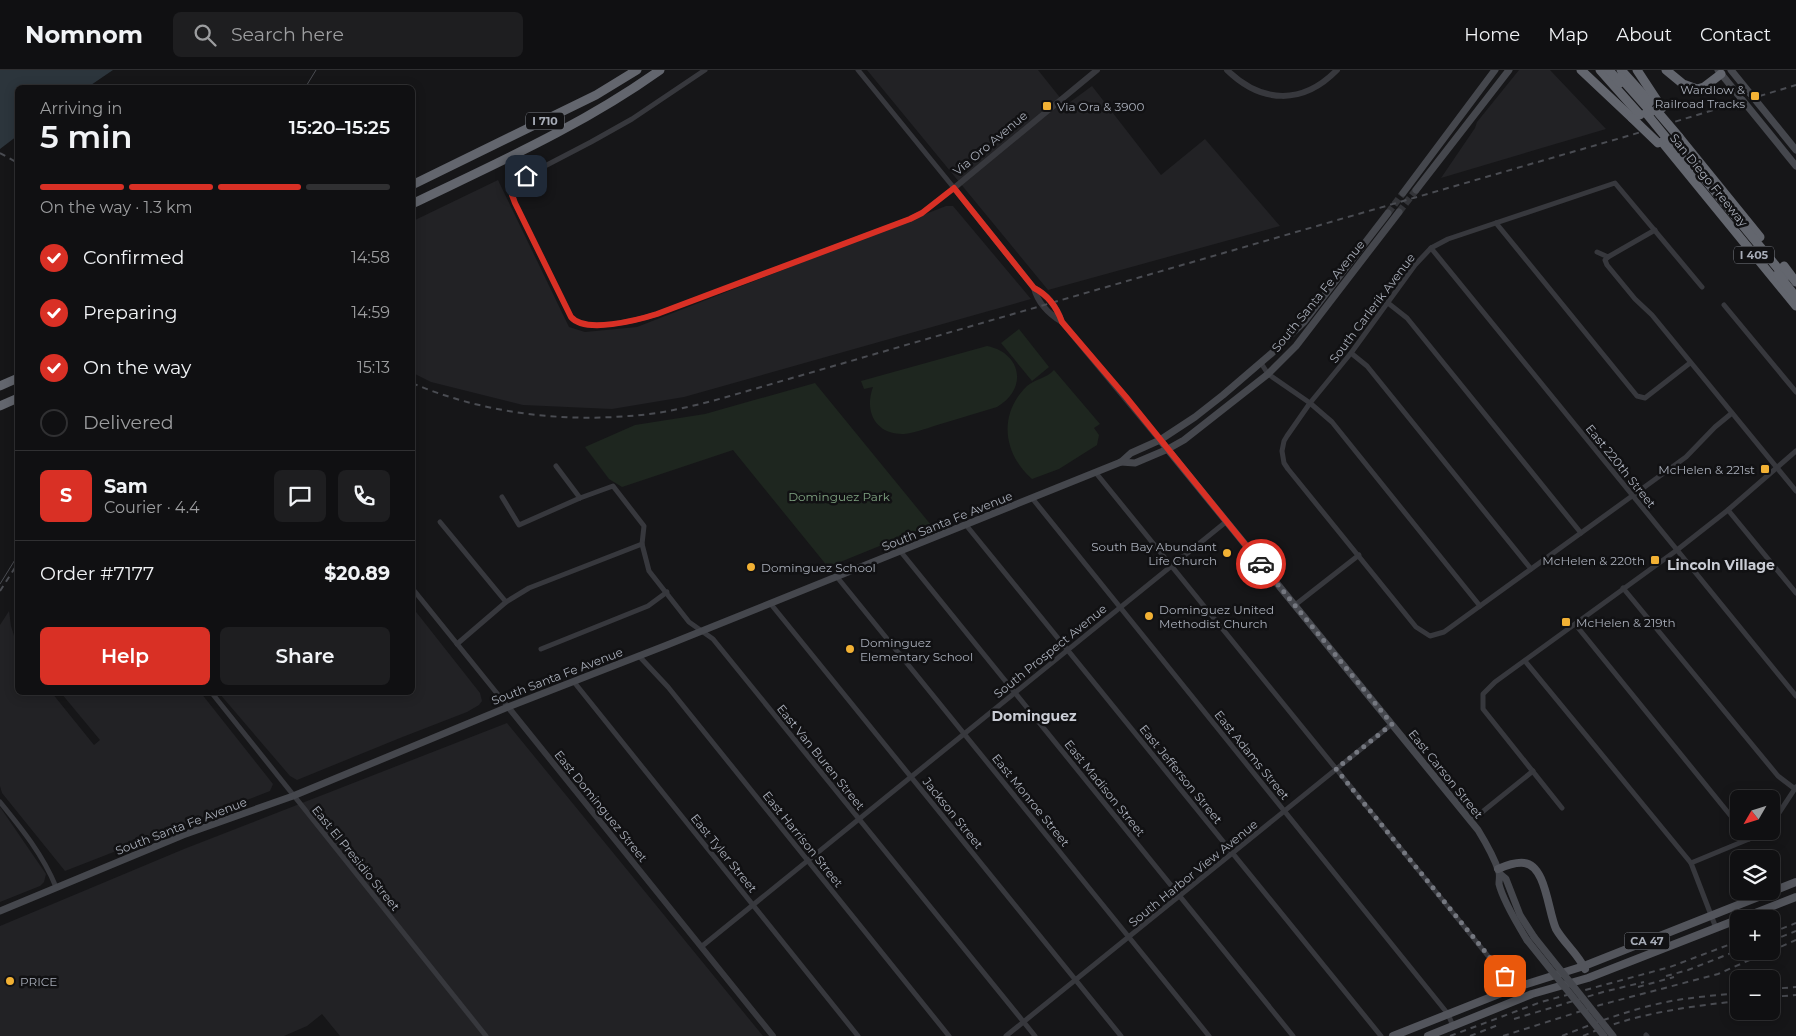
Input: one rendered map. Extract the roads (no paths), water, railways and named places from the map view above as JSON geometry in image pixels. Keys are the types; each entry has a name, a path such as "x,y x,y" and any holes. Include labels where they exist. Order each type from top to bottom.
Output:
{"highway":[{"path":"617,83 631,70"},
{"name":"I 710","path":"415,184 596,96 636,70"},
{"name":"I 710","path":"415,203 573,124 615,100 660,70"},
{"path":"1581,70 1648,113"},
{"name":"San Diego Freeway","path":"1600,70 1648,113"},
{"path":"1609,70 1648,113"},
{"path":"1614,70 1796,297"},
{"name":"San Diego Freeway","path":"1621,70 1648,113 1670,140 1677,161 1796,306"},
{"path":"1637,70 1648,113"},
{"path":"1666,70 1683,84 1697,90 1704,87 1721,71"},
{"path":"1670,140 1796,290"},
{"name":"San Diego Freeway","path":"1670,140 1691,152 1796,282"},
{"path":"0,386 15,379"},
{"path":"0,406 15,399"}],"main road":[{"path":"1403,193 1494,70"},
{"path":"1416,190 1510,70"},
{"path":"1731,70 1796,150"},
{"path":"1721,71 1796,166"},
{"name":"South Santa Fe Avenue","path":"1121,462 1134,463 1168,449 1203,426 1268,374 1296,346 1399,212"},
{"name":"South Santa Fe Avenue","path":"0,911 183,835 293,796 508,707 901,552 1121,462 1131,453 1160,440 1195,417 1261,363 1304,322 1388,213"},
{"name":"East Carson Street","path":"1160,440 1483,838 1499,872 1506,879 1531,939 1604,1036"},
{"path":"1499,872 1521,863 1529,864 1536,870 1541,878 1554,924 1560,936 1584,966 1588,978"},
{"name":"CA 47","path":"1393,1036 1514,988 1584,966 1796,882"},
{"name":"CA 47","path":"1762,910 1796,897"},
{"name":"CA 47","path":"1428,1036 1532,994 1588,978 1730,923"},
{"name":"East Carson Street","path":"1531,939 1613,1036"}],"street":[{"name":"Via Oro Avenue","path":"705,70 632,118 514,184 512,195 515,203 566,308 574,321 579,324 588,325 630,321 674,308 910,219 922,213 954,188 1097,70"},
{"path":"858,70 954,188"},
{"path":"1227,70 1237,80 1252,89 1269,95 1286,96 1302,94 1316,87 1326,81 1337,70"},
{"name":"South Carlerik Avenue","path":"1359,555 1288,469 1282,457 1284,441 1310,403 1351,353 1388,303 1414,265 1431,248 1448,239 1615,183 1655,230"},
{"name":"East Carson Street","path":"954,188 1034,288 1043,292 1048,298 1058,311 1062,322 1160,440"},
{"path":"1496,223 1636,396 1645,398 1690,363"},
{"path":"1702,287 1655,230 1605,260 1607,265 1635,299 1652,315 1796,492"},
{"name":"East 220th Street","path":"1431,248 1796,696"},
{"path":"1597,252 1608,257"},
{"path":"1388,303 1406,318 1581,533"},
{"path":"1724,305 1796,392"},
{"path":"1351,353 1367,366 1531,569"},
{"path":"1261,363 1268,374 1310,403 1332,422 1480,606"},
{"path":"1295,605 1359,555 1416,627 1430,636 1444,632 1686,457 1715,427 1732,413"},
{"path":"1562,808 1483,708 1483,694 1494,682 1677,550 1728,510 1796,451"},
{"path":"502,496 519,525 580,498 556,466"},
{"path":"1096,473 1514,988"},
{"name":"East Van Buren Street","path":"580,498 613,486 644,526 642,544 649,571 689,622 713,639 1035,1036"},
{"name":"East Adams Street","path":"1032,498 1448,1014 1453,1026"},
{"path":"1728,510 1796,593"},
{"name":"South Prospect Avenue","path":"701,947 1226,521"},
{"path":"440,522 506,602"},
{"name":"East Jefferson Street","path":"966,525 1381,1036"},
{"path":"457,644 506,602 529,588 642,544"},
{"name":"East Madison Street","path":"901,552 1293,1036"},
{"name":"East Monroe Street","path":"837,576 1209,1036"},
{"path":"1623,588 1778,776 1795,788 1780,811"},
{"name":"East Dominguez Street","path":"415,592 773,1036"},
{"path":"540,649 648,606 667,592"},
{"name":"Jackson Street","path":"770,603 1121,1036"},
{"path":"1575,624 1730,815"},
{"name":"East Harrison Street","path":"640,656 668,688 949,1036"},
{"path":"1524,660 1691,863 1716,928"},
{"name":"East Tyler Street","path":"574,682 858,1036"},
{"name":"East El Presidio Street","path":"213,695 486,1036"},
{"name":"South Harbor View Avenue","path":"1006,1036 1392,724"},
{"path":"1470,821 1533,771"},
{"path":"0,802 44,861 56,888"},
{"path":"1691,863 1748,840"}],"tunnel":[{"path":"1399,212 1416,190"},
{"path":"1388,213 1403,193"}],"tram line":[{"path":"307,85 316,70"},
{"path":"0,584 15,560"}],"railway":[{"path":"415,384 438,393 491,408 546,416 602,417 642,415 680,409 1631,135 1796,85"},
{"path":"0,153 15,161"},
{"path":"0,591 15,568"},
{"path":"1780,929 1796,923"},
{"path":"1780,937 1796,931"},
{"path":"1780,947 1796,940"},
{"path":"1450,1036 1541,1002 1670,967 1730,944"},
{"path":"1666,976 1688,970 1730,954"},
{"path":"1503,1036 1600,1005 1718,974 1750,960"},
{"path":"1638,987 1674,977"},
{"path":"1514,1019 1603,992 1644,982"},
{"path":"1780,988 1796,987"},
{"path":"1562,1036 1647,1006 1677,1000 1730,994"},
{"path":"1780,996 1796,995"},
{"path":"1583,1036 1602,1028 1640,1017 1679,1009 1730,1002"},
{"path":"1470,1036 1498,1025"}],"place":[{"name":"Wardlow & Railroad Tracks","path":"1755,96"},
{"name":"Via Ora & 3900","path":"1047,106"},
{"name":"McHelen & 221st","path":"1765,469"},
{"name":"South Bay Abundant Life Church","path":"1227,553"},
{"name":"McHelen & 220th","path":"1655,560"},
{"name":"Dominguez School","path":"751,567"},
{"name":"Dominguez United Methodist Church","path":"1149,616"},
{"name":"McHelen & 219th","path":"1566,622"},
{"name":"Dominguez Elementary School","path":"850,649"},
{"name":"PRICE","path":"10,981"}],"district":[{"name":"Lincoln Village","path":"1721,565"},
{"name":"Dominguez","path":"1034,716"}],"park label":[{"name":"Dominguez Park","path":"839,496"}]}
